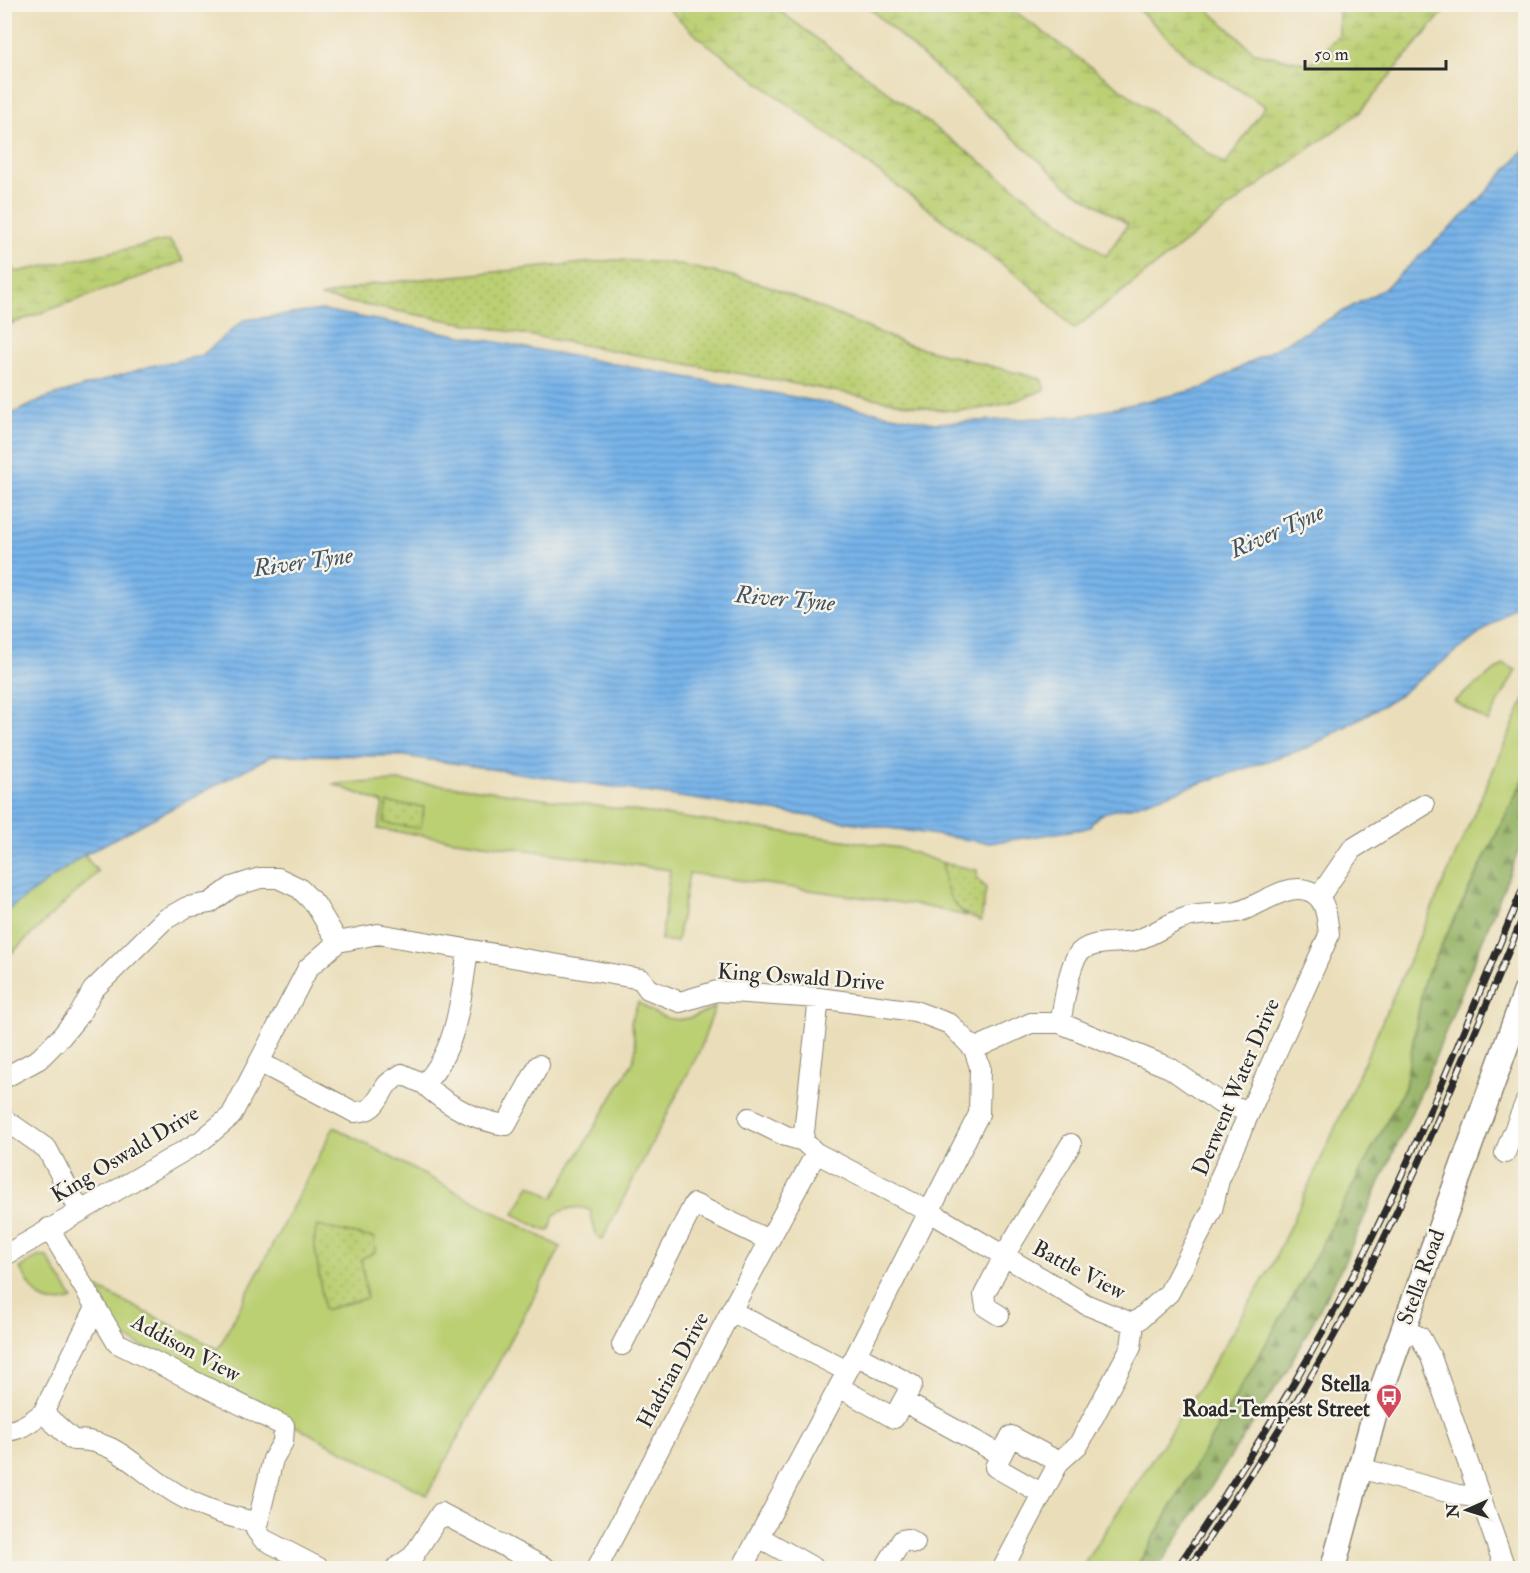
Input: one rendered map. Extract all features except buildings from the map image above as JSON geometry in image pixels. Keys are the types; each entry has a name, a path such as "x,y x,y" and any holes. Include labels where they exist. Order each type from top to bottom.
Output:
{"main road":[{"name":"Stella Road","path":"1333,1569 1380,1394 1526,991"}],"street":[{"path":"1060,1023 1073,966 1080,953 1092,945 1134,941 1192,915 1241,911 1296,889 1308,890 1319,897 1352,849 1424,805"},
{"path":"4,1078 39,1059 79,1015 93,990 164,921 187,907 210,903 232,887 260,878 278,878 299,888 315,904 338,942"},
{"name":"Derwent Water Drive","path":"1134,1324 1169,1293 1212,1210 1219,1180 1329,935 1326,909 1319,897"},
{"name":"King Oswald Drive","path":"4,1256 201,1141 231,1116 308,968 338,942 378,934 641,979 648,989 680,1002 717,991 819,998 915,1011 950,1024 974,1049"},
{"path":"424,1084 434,1074 450,1042 468,950"},
{"path":"731,1311 768,1240 809,1147 819,998"},
{"path":"742,1569 930,1212 979,1114 980,1067 974,1049 1031,1023 1060,1023 1170,1068 1220,1103 1250,1111"},
{"path":"259,1062 354,1112 367,1112 378,1102 387,1084 402,1074 424,1084 437,1097 488,1123 506,1125 539,1065"},
{"path":"1505,1153 1526,1101"},
{"name":"Battle View","path":"749,1118 809,1147 930,1212 1087,1305 1134,1324"},
{"path":"4,1119 47,1149 80,1211"},
{"name":"Battle View","path":"999,1315 986,1307 984,1295 1004,1256 1071,1144"},
{"path":"622,1345 694,1204 768,1240"},
{"name":"Addison View","path":"49,1228 117,1343 284,1426 283,1442 273,1459 257,1522"},
{"path":"4,1430 10,1431 23,1426 43,1413 95,1309"},
{"name":"Hadrian Drive","path":"597,1569 731,1311 847,1371"},
{"path":"1003,1569 1059,1462 1079,1444 1095,1415 1131,1347 1134,1324"},
{"path":"1403,1329 1420,1336 1426,1344 1505,1569"},
{"path":"847,1371 912,1385 894,1418 847,1371"},
{"path":"903,1401 1001,1455"},
{"path":"43,1413 73,1440 90,1439 112,1446 168,1489 228,1517 257,1522 256,1530 263,1539 319,1569"},
{"path":"1041,1493 994,1467 1011,1436 1059,1462"},
{"path":"1360,1468 1458,1495 1479,1497"},
{"path":"396,1569 414,1562 441,1513 546,1569"},
{"path":"759,1537 814,1569"},
{"path":"885,1569 902,1540 907,1539 915,1543"}],"green space":[{"path":"664,5 772,5 1106,256 1128,224 1068,187 866,5 1006,5 1225,165 1265,106 1192,61 1134,5 1203,5 1255,53 1310,64 1339,35 1339,5 1449,5 1359,113 1248,193 1074,329 1031,286 698,37"},
{"path":"169,240 184,261 5,326 5,261 17,272"},
{"path":"614,260 671,263 769,286 906,344 1041,379 1045,389 1018,400 990,407 962,410 933,409 320,297 373,284"},
{"path":"1504,664 1516,670 1488,722 1454,701"},
{"path":"1525,698 1525,776 1424,981 1405,1087 1304,1278 1136,1568 1081,1568 1199,1388 1271,1267 1327,1146"},
{"path":"1525,776 1525,835 1424,1085 1340,1271 1287,1370 1158,1568 1136,1568 1304,1278 1405,1087 1424,981"},
{"path":"400,781 470,788 900,848 943,863 944,878 949,892 956,905 966,916 923,906 689,873 677,942 661,940 670,870 378,829 383,803 333,784"},
{"path":"387,803 424,807 421,829 384,823"},
{"path":"84,855 98,872 5,959 5,912"},
{"path":"943,863 977,870 977,878 986,888 981,921 963,912 952,900 945,883"},
{"path":"638,1002 658,1015 675,1020 693,1017 715,1007 700,1050 602,1240 596,1235 590,1210 580,1208 567,1209 554,1215 550,1231 543,1230 514,1214 530,1185 553,1198 633,1062 636,1047 631,1022"},
{"path":"334,1127 561,1247 427,1495 119,1334 98,1288 218,1349"},
{"path":"317,1226 374,1238 375,1252 361,1259 367,1298 324,1310 314,1240"},
{"path":"39,1256 47,1257 73,1299 62,1302 46,1301 35,1292 20,1268"}],"water":[{"name":"River Tyne","path":"1525,149 1525,599 1394,699 1309,747 1106,813 1096,818 1090,827 990,843 404,756 273,755 84,855 5,912 5,417 46,398 151,366 201,356 244,320 322,310 935,423 1080,416 1203,388 1384,289 1472,208"}],"railway":[{"path":"1177,1568 1266,1429 1308,1358 1373,1236 1463,1034 1526,881"},
{"path":"1189,1568 1299,1396 1359,1289 1425,1149 1526,910"}],"place":[{"name":"Stella Road-Tempest Street","path":"1389,1420"}]}
